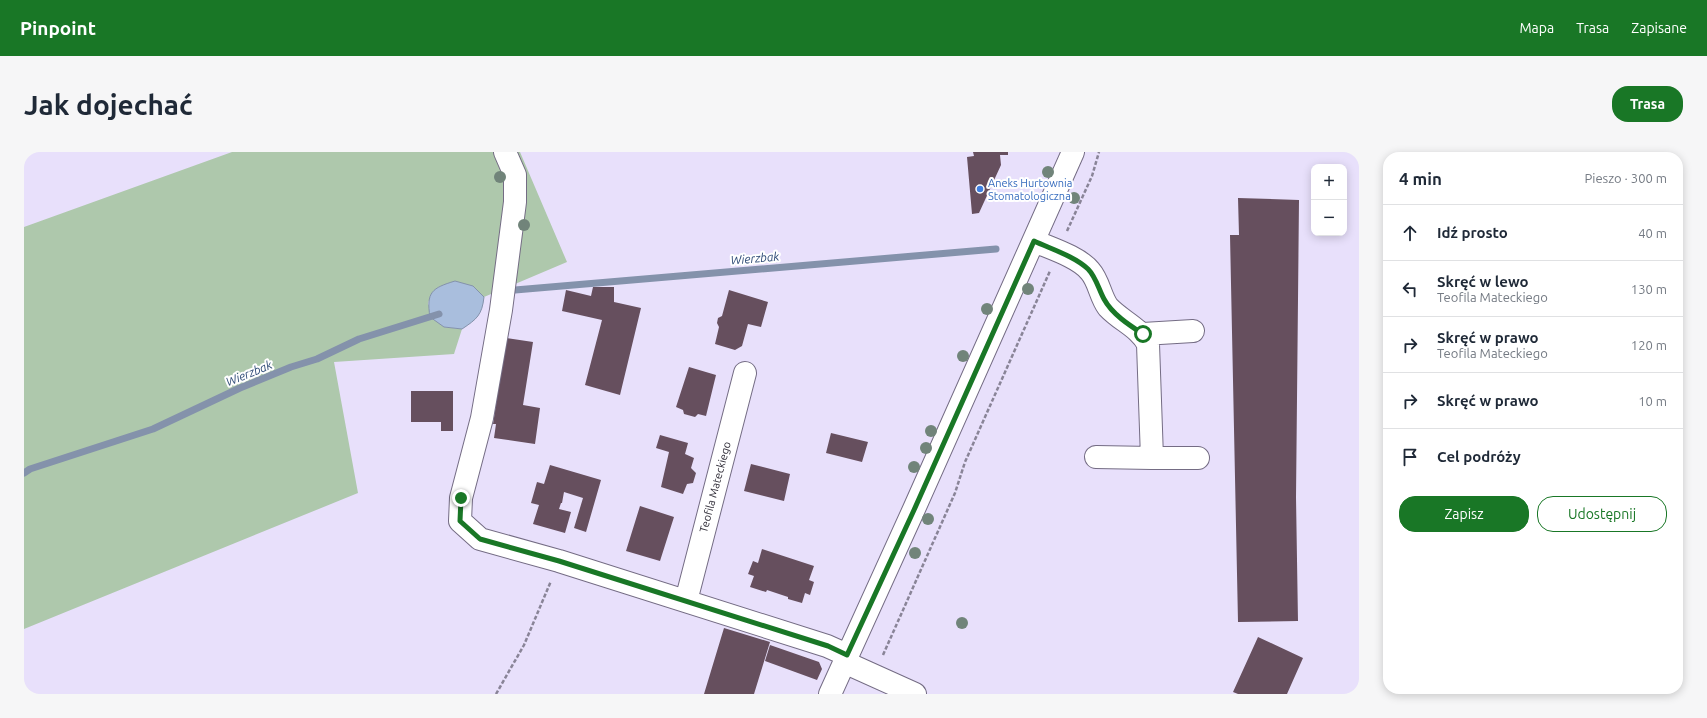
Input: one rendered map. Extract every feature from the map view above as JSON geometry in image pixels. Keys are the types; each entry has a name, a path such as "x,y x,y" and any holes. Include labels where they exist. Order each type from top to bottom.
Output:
{"street":[{"path":"505,152 515,176 515,202 501,310 482,418 461,498 460,521 480,539 559,561 828,646 846,659 874,675 915,694"},
{"path":"830,694 914,510 1073,152"},
{"path":"1034,241 1074,259 1090,271 1109,307 1130,326 1143,334 1148,344 1152,458"},
{"path":"1143,334 1193,332"},
{"name":"Teofila Mateckiego","path":"686,601 745,373"},
{"path":"1096,458 1198,458"}],"path":[{"path":"874,675 955,493 965,462 1092,176 1098,152"},
{"path":"496,694 524,645 542,607 559,561"}],"green space":[{"path":"232,152 520,152 567,262 484,297 473,286 445,285 435,290 428,304 444,327 462,329 454,354 334,362 358,493 24,629 24,227"}],"water":[{"path":"455,281 473,286 484,297 482,308 478,316 462,329 444,327 430,317 429,302 432,292 441,286"}],"building":[{"name":"Aneks Hurtownia Stomatologiczna","path":"973,152 1008,152 1008,155 1000,155 1001,165 979,213 972,214 967,157 974,156"},
{"path":"1238,198 1299,200 1296,497 1298,621 1238,622 1230,235 1239,235"},
{"path":"593,287 614,287 614,302 641,308 620,395 585,385 602,320 562,311 566,290 591,296"},
{"path":"729,290 768,302 761,327 748,324 742,346 735,350 715,344 719,327 717,323 718,318 722,316"},
{"path":"506,338 533,342 523,405 540,408 535,444 494,438 496,424 493,424"},
{"path":"689,367 716,375 706,416 698,414 695,417 684,414 683,410 676,407"},
{"path":"411,391 453,391 453,431 441,431 441,422 411,422"},
{"path":"831,433 868,442 862,462 826,453"},
{"path":"660,435 688,443 685,454 694,458 691,468 696,473 693,483 687,484 683,494 661,487 669,452 656,448"},
{"path":"751,464 790,474 784,501 744,491"},
{"path":"550,465 601,480 586,532 574,528 583,498 564,492 559,509 571,512 565,533 533,524 539,505 531,503 537,482 544,484"},
{"path":"640,506 674,517 660,561 626,551"},
{"path":"762,549 814,566 809,580 814,582 810,595 805,593 802,603 767,590 766,592 750,587 754,576 748,574 753,561 758,563"},
{"path":"724,628 770,642 754,694 704,694"},
{"path":"1258,637 1303,658 1287,694 1238,694 1233,692"},
{"path":"770,645 819,662 822,669 817,680 765,661"}],"waterway":[{"name":"Wierzbak","path":"515,290 996,249"},
{"name":"Wierzbak","path":"24,473 30,469 153,429 240,388 291,367 317,359 359,339 439,314"}],"place":[{"name":"Aneks Hurtownia Stomatologiczna","path":"980,189"}],"route":[{"path":"461,498 460,521 480,539 559,561 686,601 828,646 847,655 914,510 1034,241 1074,259 1086,267 1094,277 1104,301 1109,307 1130,326 1143,334"}]}
